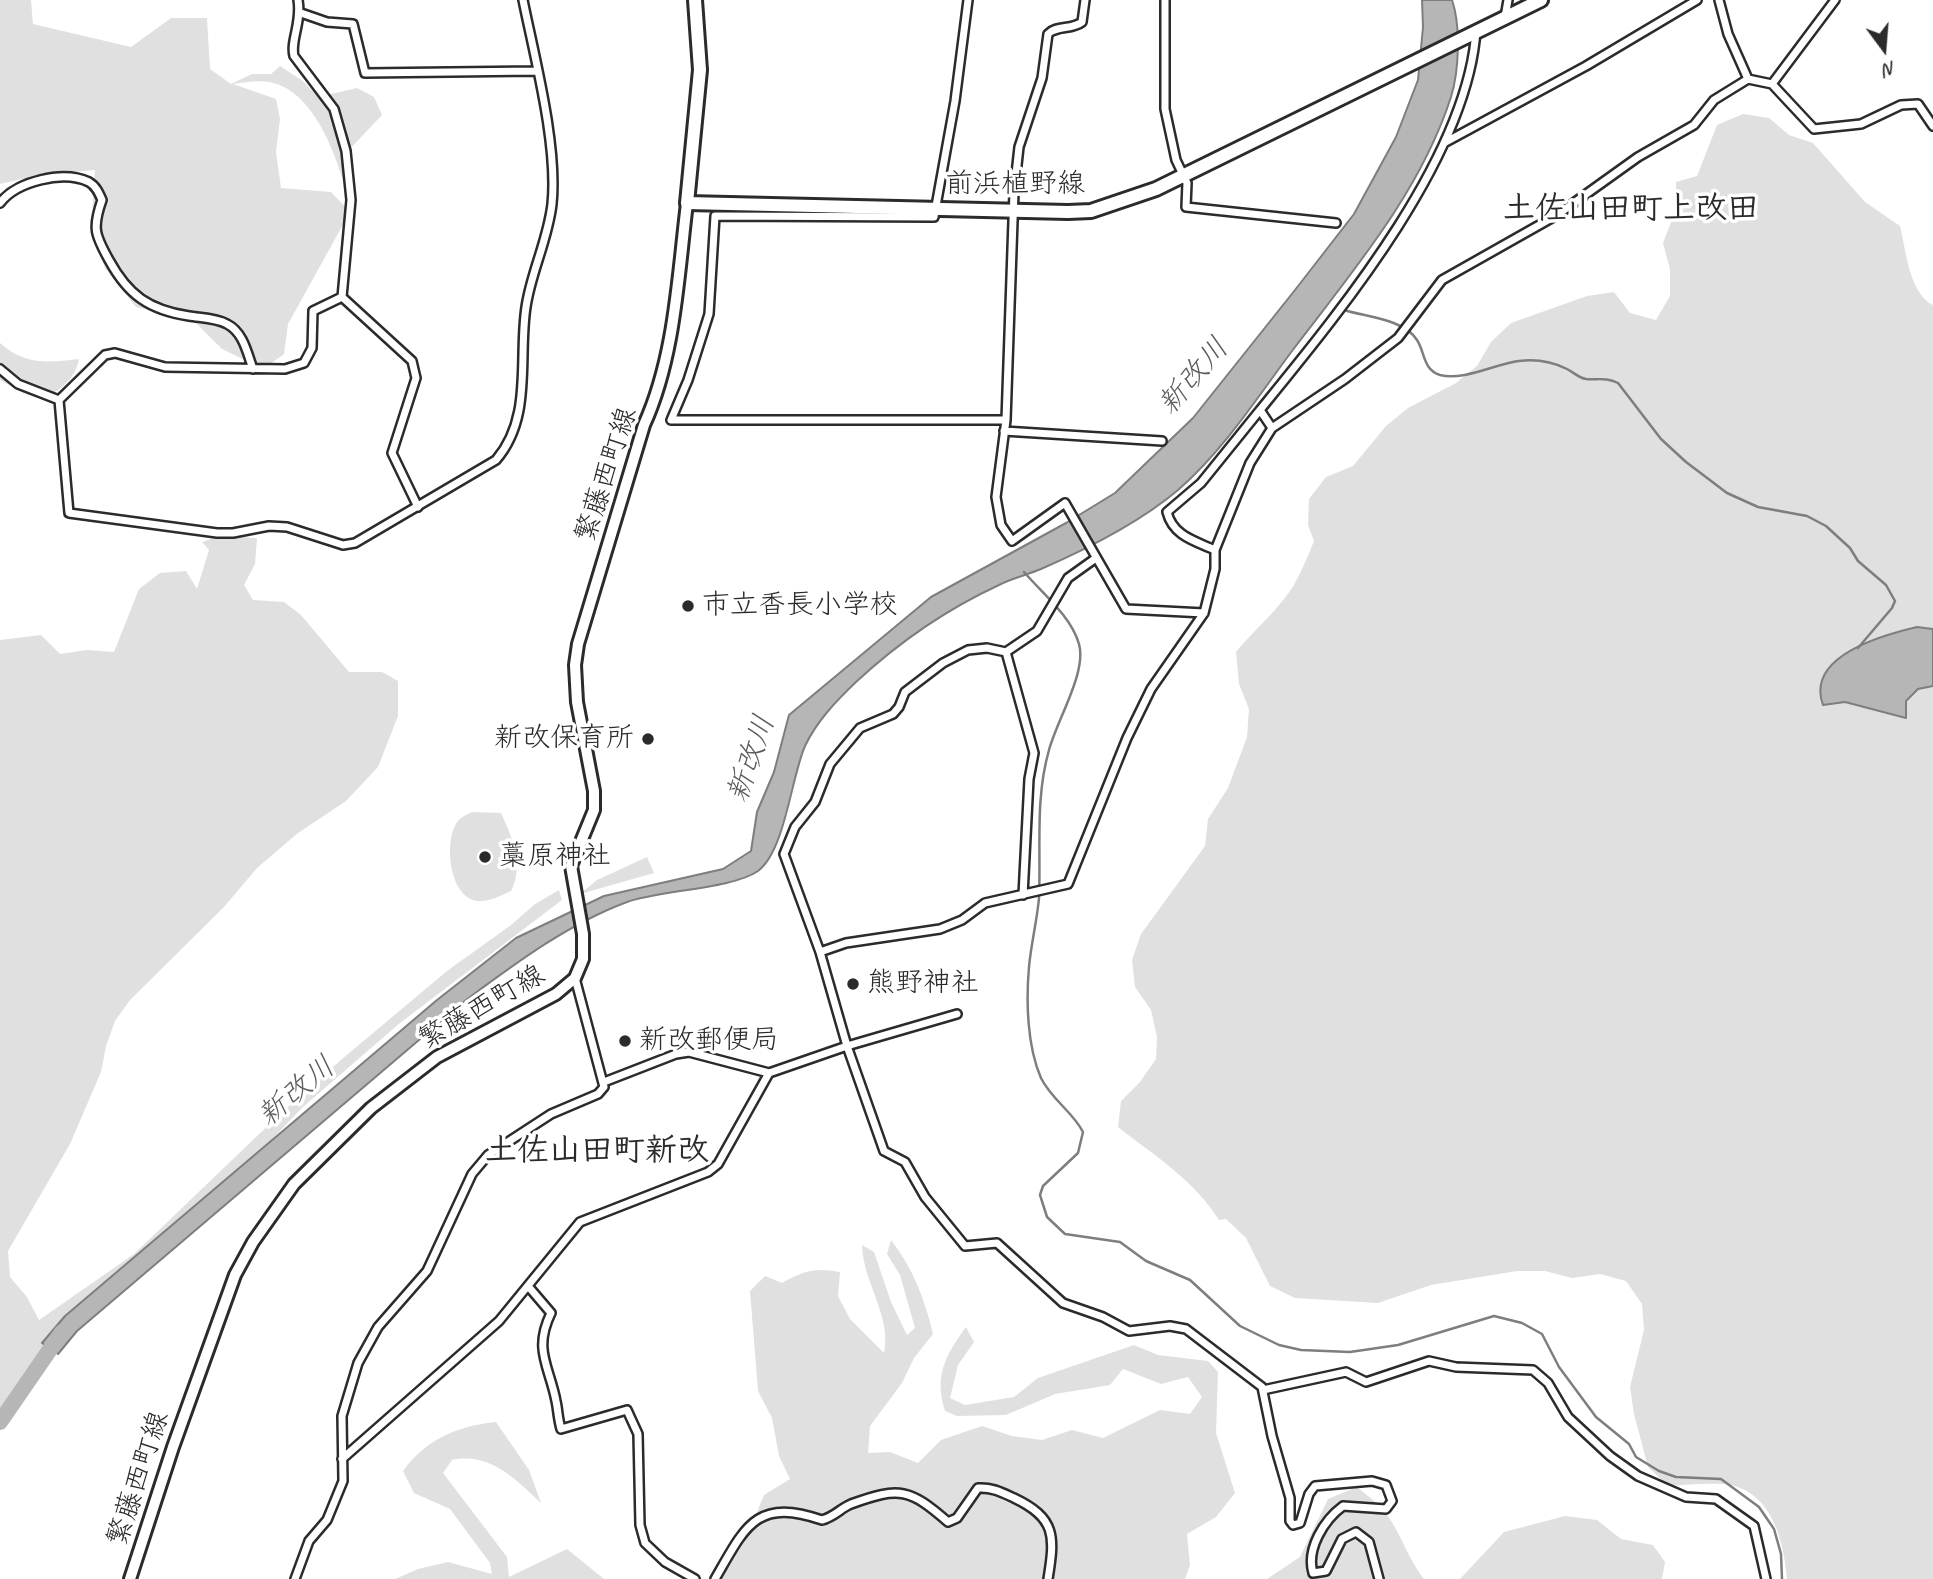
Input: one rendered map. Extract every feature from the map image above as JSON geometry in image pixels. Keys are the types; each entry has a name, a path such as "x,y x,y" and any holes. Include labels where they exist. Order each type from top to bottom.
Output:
{"main road":[{"path":"687,202 700,70 695,0"},
{"name":"前浜植野線","path":"687,202 1013,212 1091,211 1119,204 1185,176 1541,0"},
{"name":"繁藤西町線","path":"130,1579 173,1447 235,1275 253,1242 294,1184 371,1108 437,1057 556,994 575,978 583,960 583,934 574,884 573,858 594,810 594,791 577,702 575,665 578,644 644,425 656,400 670,331 687,202"}],"street":[{"path":"298,0 301,13 292,48 294,56 334,109 348,160 351,200 342,297"},
{"path":"59,400 69,513 217,533 233,533 269,526 287,527 343,545 370,536 496,460 506,449 513,432 523,377 526,307 546,240 552,203 552,158 523,0"},
{"path":"968,0 960,73 934,217 715,216 709,314 688,380 671,420 1006,420"},
{"path":"1085,0 1082,22 1048,34 1042,78 1019,147 1013,212 1006,420 996,497 1001,525 1012,541 1065,503 1126,609 1204,613"},
{"path":"1165,0 1166,118 1176,160 1185,176 1186,207 1336,223"},
{"path":"1505,17 1508,0"},
{"path":"1443,143 1586,66 1697,0"},
{"path":"1719,0 1728,34 1748,79"},
{"path":"1772,84 1835,0"},
{"path":"301,13 327,22 353,24 365,73 536,71"},
{"path":"1215,550 1185,538 1170,522 1167,512 1201,483 1260,410 1369,268 1412,203 1443,143 1475,55 1472,33"},
{"path":"820,951 846,943 940,929 962,920 985,903 1068,884 1127,738 1151,689 1204,613 1215,569 1215,550 1250,463 1272,428 1345,379 1398,338 1442,280 1547,220 1638,157 1694,125 1714,100 1748,79 1772,84 1814,129 1861,124 1901,105 1918,104 1933,126"},
{"path":"0,203 20,186 44,179 75,178 90,183 102,200 94,223 99,241 122,284 133,294 158,308 228,324 241,336 253,369"},
{"path":"59,400 104,355 115,353 130,355 165,367 285,369 304,363 312,348 313,311 342,297"},
{"path":"342,297 412,361 416,379 392,453 418,507"},
{"path":"0,369 18,384 59,400"},
{"path":"1260,410 1272,428"},
{"path":"1003,431 1162,441"},
{"path":"1096,558 1068,578 1037,631 1006,652 987,648 968,650 943,663 905,692 899,708 860,728 830,764 815,802 795,827 784,854 820,951 847,1046 884,1151 905,1162 925,1197 965,1246 997,1243 1063,1303 1103,1317 1129,1331 1170,1326 1186,1329 1263,1390 1272,1436 1290,1498 1290,1521 1293,1525 1300,1523 1309,1494 1315,1486 1372,1481 1386,1485 1392,1501 1386,1509 1343,1506 1333,1514 1319,1536 1310,1563 1312,1573 1326,1571 1342,1539 1356,1532 1370,1542 1379,1579"},
{"path":"1006,652 1034,753 1029,779 1023,895"},
{"path":"295,1579 309,1541 327,1520 343,1481 344,1402 358,1363 378,1327 427,1270 472,1174 488,1155 551,1114 601,1091 604,1082 575,978"},
{"path":"604,1082 676,1054 689,1052 769,1073 847,1046 957,1014"},
{"path":"342,1459 499,1321 580,1222 708,1172 718,1164 769,1073"},
{"path":"528,1286 551,1313 541,1343 541,1356 556,1400 561,1429 627,1410 638,1434 640,1525 645,1544 665,1562 695,1579"},
{"path":"1263,1390 1346,1372 1366,1382 1429,1361 1456,1367 1533,1370 1548,1382 1568,1417 1610,1456 1639,1476 1686,1497 1716,1499 1754,1526 1766,1579"},
{"path":"715,1579 747,1524 763,1515 782,1511 799,1512 822,1520 851,1504 887,1494 907,1492 919,1497 948,1522 957,1518 978,1488 987,1486 1032,1507 1047,1521 1053,1541 1048,1579"}],"shaded area":[{"path":"0,0 31,0 33,24 131,47 171,18 207,18 210,69 231,84 252,74 271,74 280,66 303,81 318,97 357,88 374,97 382,115 346,153 348,198 332,149 315,117 304,103 291,92 271,82 233,84 276,99 280,119 276,152 281,188 331,192 350,212 288,324 284,354 263,369 222,349 195,322 136,307 105,268 91,234 95,170 39,175 0,184"},
{"path":"1422,0 1452,0 1457,22 1458,48 1451,97 1422,166 1361,261 1239,424 1194,475 1163,502 1112,534 1036,571 980,594 942,616 906,640 856,682 815,728 805,746 775,848 758,871 731,882 627,902 584,921 543,945 466,1000 77,1331 58,1354 42,1343 65,1316 437,1000 516,938 604,896 723,869 751,851 757,812 774,772 789,715 931,597 1115,493 1193,418 1295,290 1354,214 1396,137 1418,80 1423,27"},
{"path":"1743,114 1769,118 1789,135 1813,143 1865,202 1900,226 1914,281 1925,299 1933,305 1933,1579 1787,1579 1782,1548 1772,1518 1753,1495 1723,1484 1668,1486 1648,1467 1630,1387 1644,1330 1642,1304 1626,1281 1600,1274 1572,1278 1545,1271 1517,1271 1431,1285 1378,1303 1295,1298 1270,1286 1246,1238 1226,1219 1219,1220 1186,1181 1118,1127 1121,1101 1140,1082 1156,1059 1157,1037 1151,1010 1135,987 1132,960 1141,934 1205,846 1208,819 1228,788 1247,737 1249,709 1239,684 1236,652 1284,599 1300,573 1314,541 1308,525 1309,499 1326,477 1353,466 1386,426 1408,408 1456,383 1477,366 1491,342 1511,323 1587,296 1614,292 1630,313 1656,320 1670,296 1670,269 1663,243 1676,209 1676,182 1697,176 1717,125"},
{"path":"0,343 28,359 79,359 78,365 66,383 55,392 42,397 31,396 0,380"},
{"path":"220,536 257,538 255,564 244,585 253,600 284,602 301,615 349,672 382,672 398,681 398,716 378,767 346,801 298,833 257,868 224,907 130,1000 115,1021 101,1072 70,1144 8,1251 10,1277 27,1297 39,1320 134,1254 280,1114 447,971 511,925 535,904 559,890 562,900 400,1023 304,1106 253,1159 25,1372 0,1415 0,640 41,635 60,654 87,650 114,652 139,589 160,573 186,571 197,589 209,550 202,542"},
{"path":"1917,627 1933,629 1933,686 1918,689 1906,701 1906,718 1845,702 1823,705 1820,688 1825,673 1836,661 1868,642"},
{"name":"藁原神社","path":"472,812 501,813 515,852 515,882 511,891 483,901 469,898 461,891 455,880 450,854 453,830 460,819"},
{"path":"647,857 654,873 580,894 597,880"},
{"path":"891,1240 917,1285 933,1334 914,1358 902,1383 870,1426 868,1453 890,1452 918,1463 941,1440 982,1426 1012,1436 1042,1440 1072,1430 1103,1438 1160,1410 1190,1414 1202,1397 1188,1377 1161,1384 1123,1369 1110,1385 1055,1394 1006,1415 957,1416 945,1411 941,1377 952,1347 966,1327 974,1342 958,1365 950,1398 965,1405 1014,1397 1038,1378 1134,1345 1158,1355 1208,1361 1218,1372 1216,1433 1235,1493 1216,1517 1187,1534 1190,1565 1185,1579 722,1579 728,1546 752,1524 764,1495 790,1479 779,1456 772,1418 758,1391 750,1291 765,1276 782,1283 810,1271 840,1272 838,1296 850,1319 884,1353 884,1326 867,1273 862,1245 874,1252 891,1302 907,1335 915,1328 900,1275 887,1254"},
{"path":"496,1422 529,1470 541,1503 501,1470 478,1460 452,1460 443,1473 507,1557 509,1577 567,1549 604,1579 395,1579 418,1569 448,1562 492,1574 490,1563 450,1509 414,1493 403,1471 422,1450 444,1436 469,1427"},
{"path":"1357,1487 1386,1513 1424,1579 1267,1579 1300,1557 1328,1499"},
{"path":"1565,1516 1597,1520 1621,1539 1653,1545 1665,1562 1662,1579 1460,1579 1504,1532"}],"waterway":[{"path":"1344,310 1403,327 1417,340 1430,369 1440,375 1459,376 1531,360 1556,365 1583,378 1606,379 1618,383 1661,439 1727,493 1758,507 1807,516 1826,526 1850,548 1858,561 1886,585 1895,601 1892,608 1858,648"},
{"path":"1024,572 1070,624 1079,644 1080,655 1075,682 1053,738 1045,768 1040,805 1039,898 1028,980 1029,1023 1036,1065 1045,1086 1083,1132 1078,1153 1043,1186 1040,1195 1047,1217 1065,1234 1120,1242 1146,1261 1190,1280 1240,1326 1279,1345 1301,1350 1350,1352 1398,1345 1494,1316 1522,1323 1542,1334 1559,1367 1596,1417 1629,1444 1636,1457 1659,1471 1676,1477 1721,1479 1759,1507 1774,1529 1781,1554 1782,1579"},
{"name":"新改川","path":"0,1422 62,1332"}],"place":[{"name":"市立香長小学校","path":"688,606"},
{"name":"新改保育所","path":"648,739"},
{"name":"藁原神社","path":"485,857"},
{"name":"熊野神社","path":"853,984"},
{"name":"新改郵便局","path":"625,1041"}],"district":[{"name":"土佐山田町上改田","path":"1631,210"},
{"name":"土佐山田町新改","path":"597,1152"}]}
